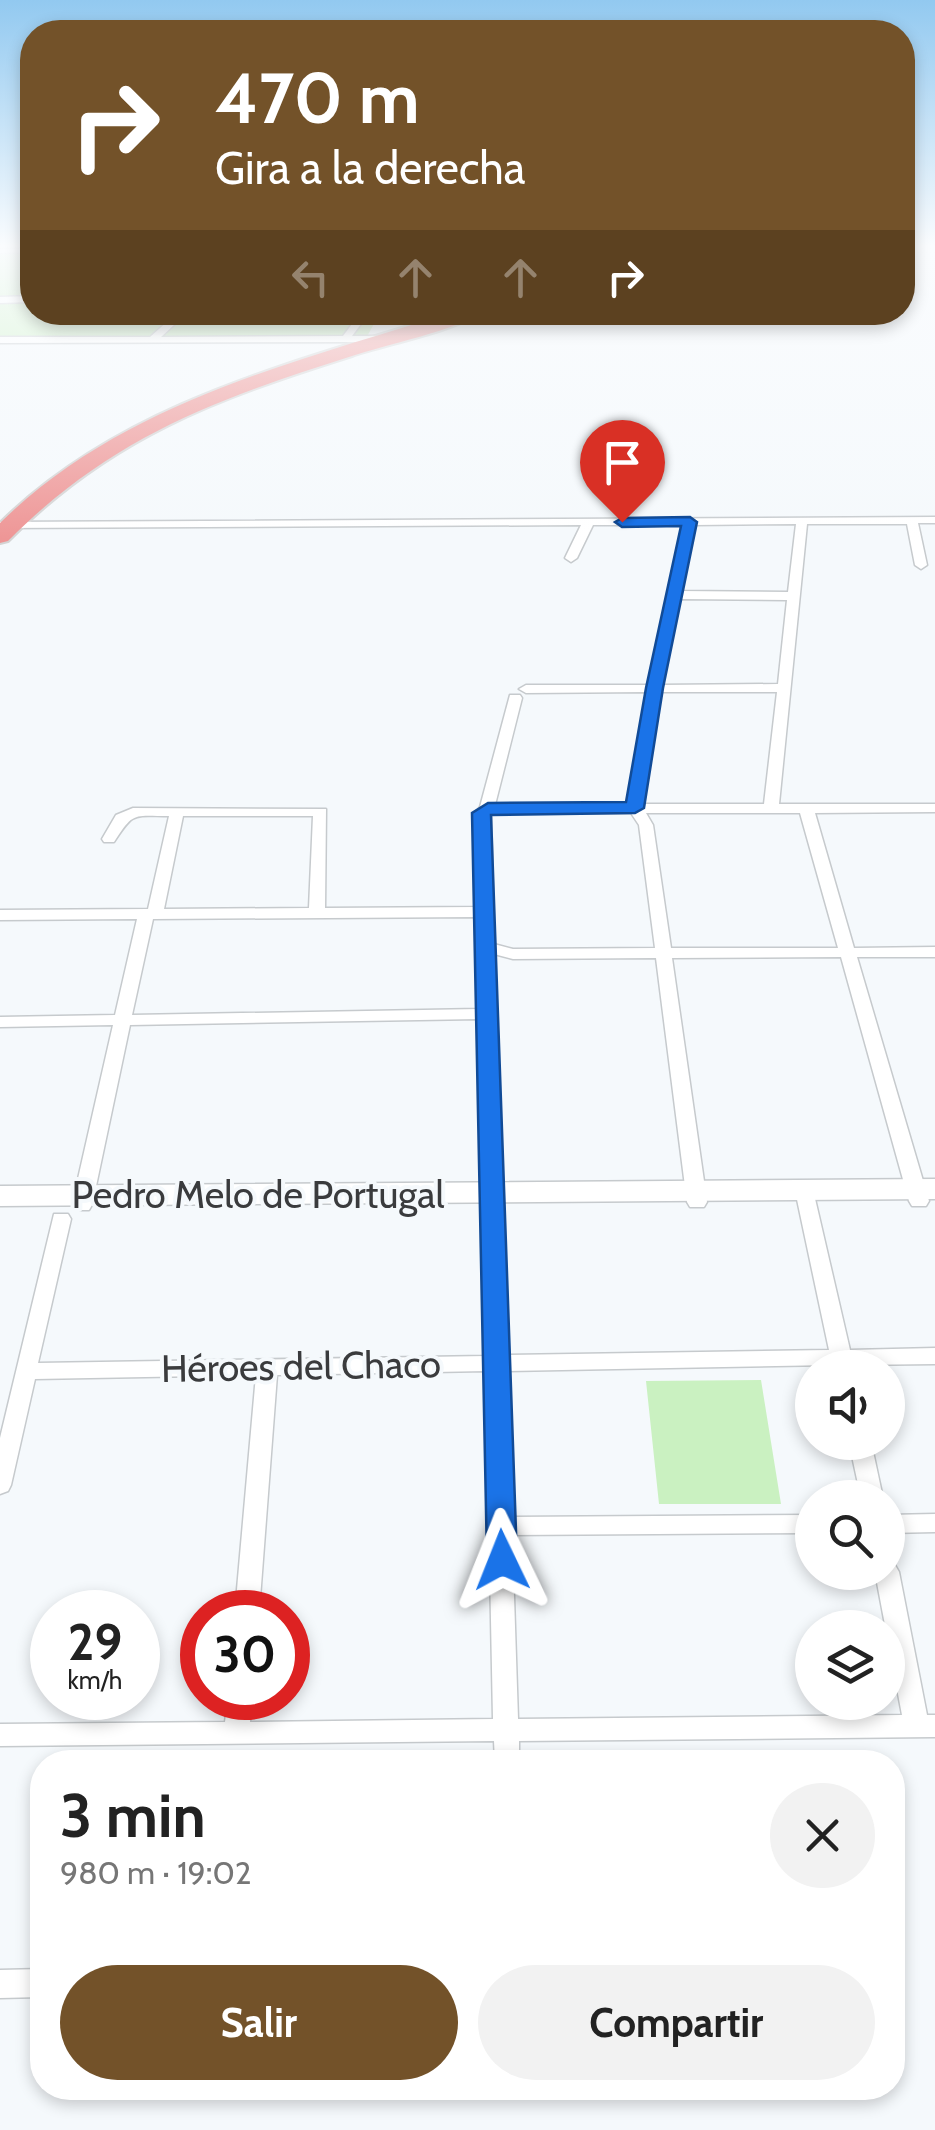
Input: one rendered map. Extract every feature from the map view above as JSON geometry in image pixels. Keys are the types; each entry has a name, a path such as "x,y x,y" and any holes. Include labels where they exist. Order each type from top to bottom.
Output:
{"highway":[{"path":"3,529 78,466 136,432 199,404 369,346"}],"street":[{"path":"912,520 920,565"},
{"path":"3,529 935,520"},
{"path":"771,808 802,521"},
{"path":"690,522 654,688 635,808 646,824 696,1196"},
{"path":"570,558 588,523"},
{"path":"674,595 794,596"},
{"path":"488,809 520,694 784,688"},
{"path":"507,1750 482,813 488,809 935,808"},
{"path":"807,810 847,952 926,1195"},
{"path":"1,1475 26,1371 76,1206 178,812"},
{"path":"109,839 121,818 129,813 321,813 317,914"},
{"path":"0,915 485,912"},
{"path":"486,948 513,954 935,952"},
{"path":"0,1022 489,1014"},
{"name":"Pedro Melo de Portugal","path":"0,1206 926,1195"},
{"name":"Pedro Melo de Portugal","path":"0,1196 76,1206"},
{"path":"806,1196 839,1350"},
{"name":"Héroes del Chaco","path":"905,1358 935,1356"},
{"name":"Héroes del Chaco","path":"26,1371 795,1362"},
{"path":"249,1590 267,1368"},
{"path":"501,1526 795,1524"},
{"path":"905,1524 935,1524"},
{"path":"0,1735 926,1726 892,1590"},
{"path":"238,1732 239,1720"},
{"path":"0,1984 30,1984"}],"green space":[{"path":"761,1380 781,1504 659,1504 646,1381"}],"route":[{"path":"502,1560 482,813 488,809 635,808 654,688 690,522 622,522"}]}
